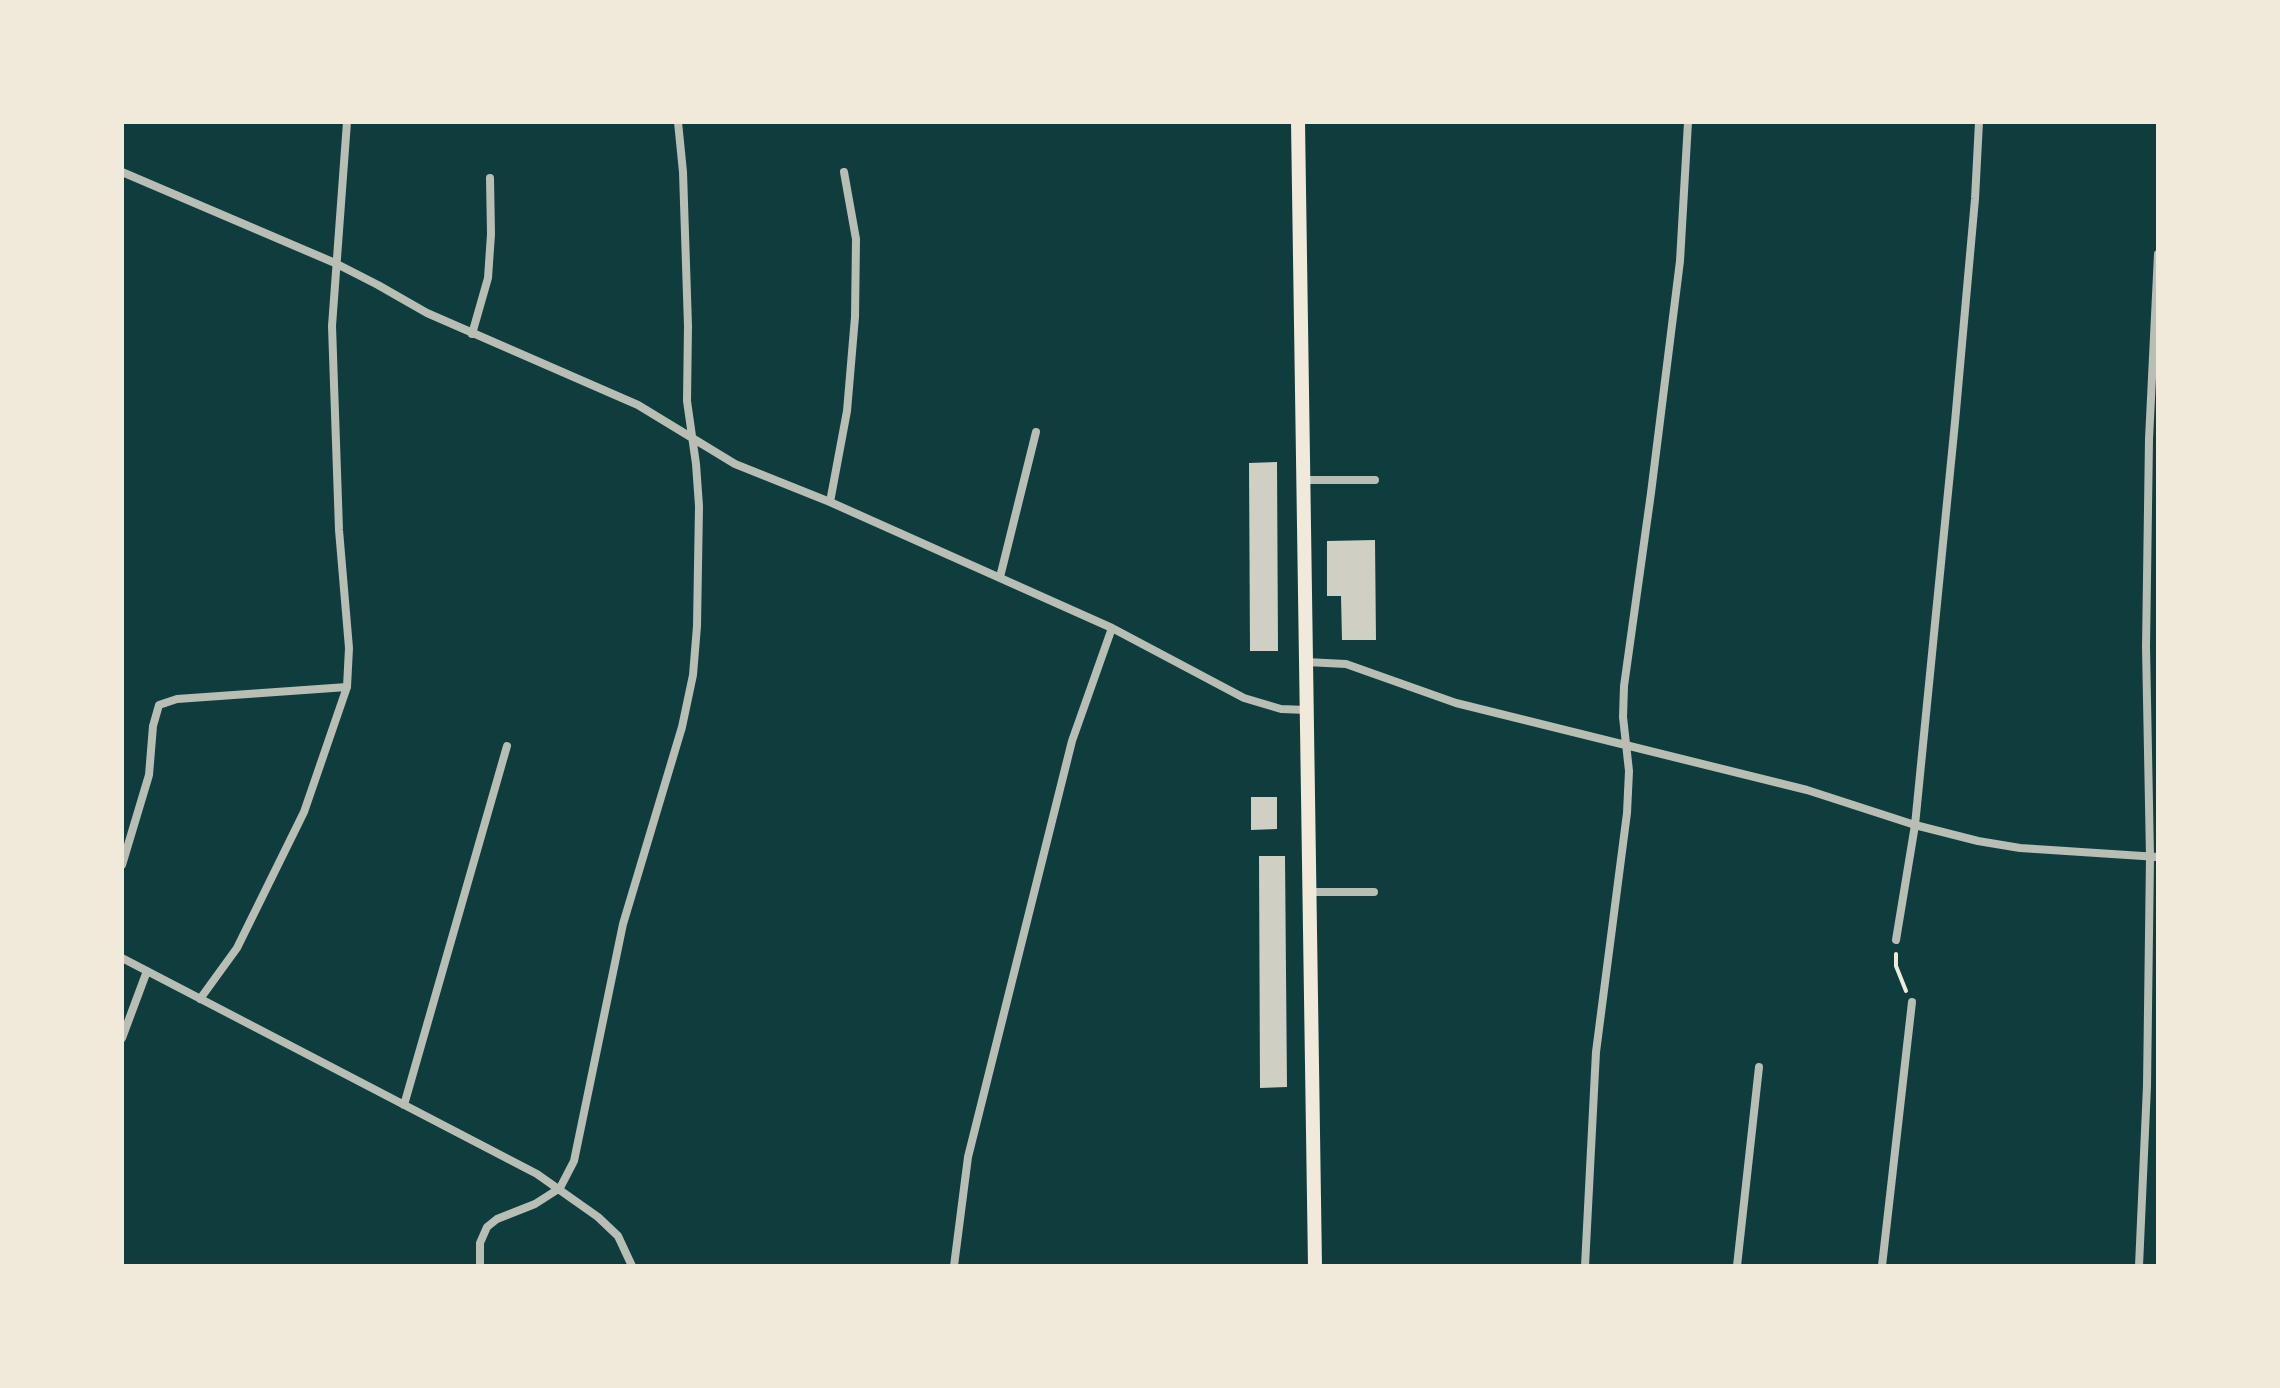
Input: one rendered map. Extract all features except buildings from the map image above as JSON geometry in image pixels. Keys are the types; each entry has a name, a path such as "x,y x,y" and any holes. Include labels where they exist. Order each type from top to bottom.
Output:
{"main road":[{"path":"1298,122 1315,1266"}],"street":[{"path":"200,999 237,948 304,812 347,687 349,648 339,530 332,326 347,122"},
{"path":"480,1266 480,1243 487,1227 560,1188 574,1161 623,924 682,727 693,675 699,506 687,401 688,326 683,172 678,122"},
{"path":"1585,1266 1596,1052 1627,813 1629,771 1623,717 1624,686 1680,261 1688,122"},
{"path":"1896,940 1915,825 1955,422 1979,122"},
{"path":"122,172 335,263 427,313 638,405 735,464 830,502 1112,628 1244,698 1281,709 1307,710"},
{"path":"830,502 847,411 855,317 856,239 844,172"},
{"path":"472,334 488,278 490,178"},
{"path":"2139,1266 2154,857 2146,647 2149,439 2158,254"},
{"path":"1000,577 1036,432"},
{"path":"1303,480 1375,480"},
{"path":"954,1266 975,1126 1072,741 1112,628"},
{"path":"1306,662 1346,664 1456,703 1807,790 1915,825 2020,848 2154,857"},
{"path":"122,865 149,775 153,726 159,705 177,699 347,687"},
{"path":"404,1105 507,746"},
{"path":"1309,892 1374,892"},
{"path":"122,958 560,1188 618,1236 632,1266"},
{"path":"122,1038 147,971"},
{"path":"1882,1266 1912,1002"},
{"path":"1737,1266 1759,1067"}],"path":[{"path":"1896,940 1896,966 1912,1002"}]}
